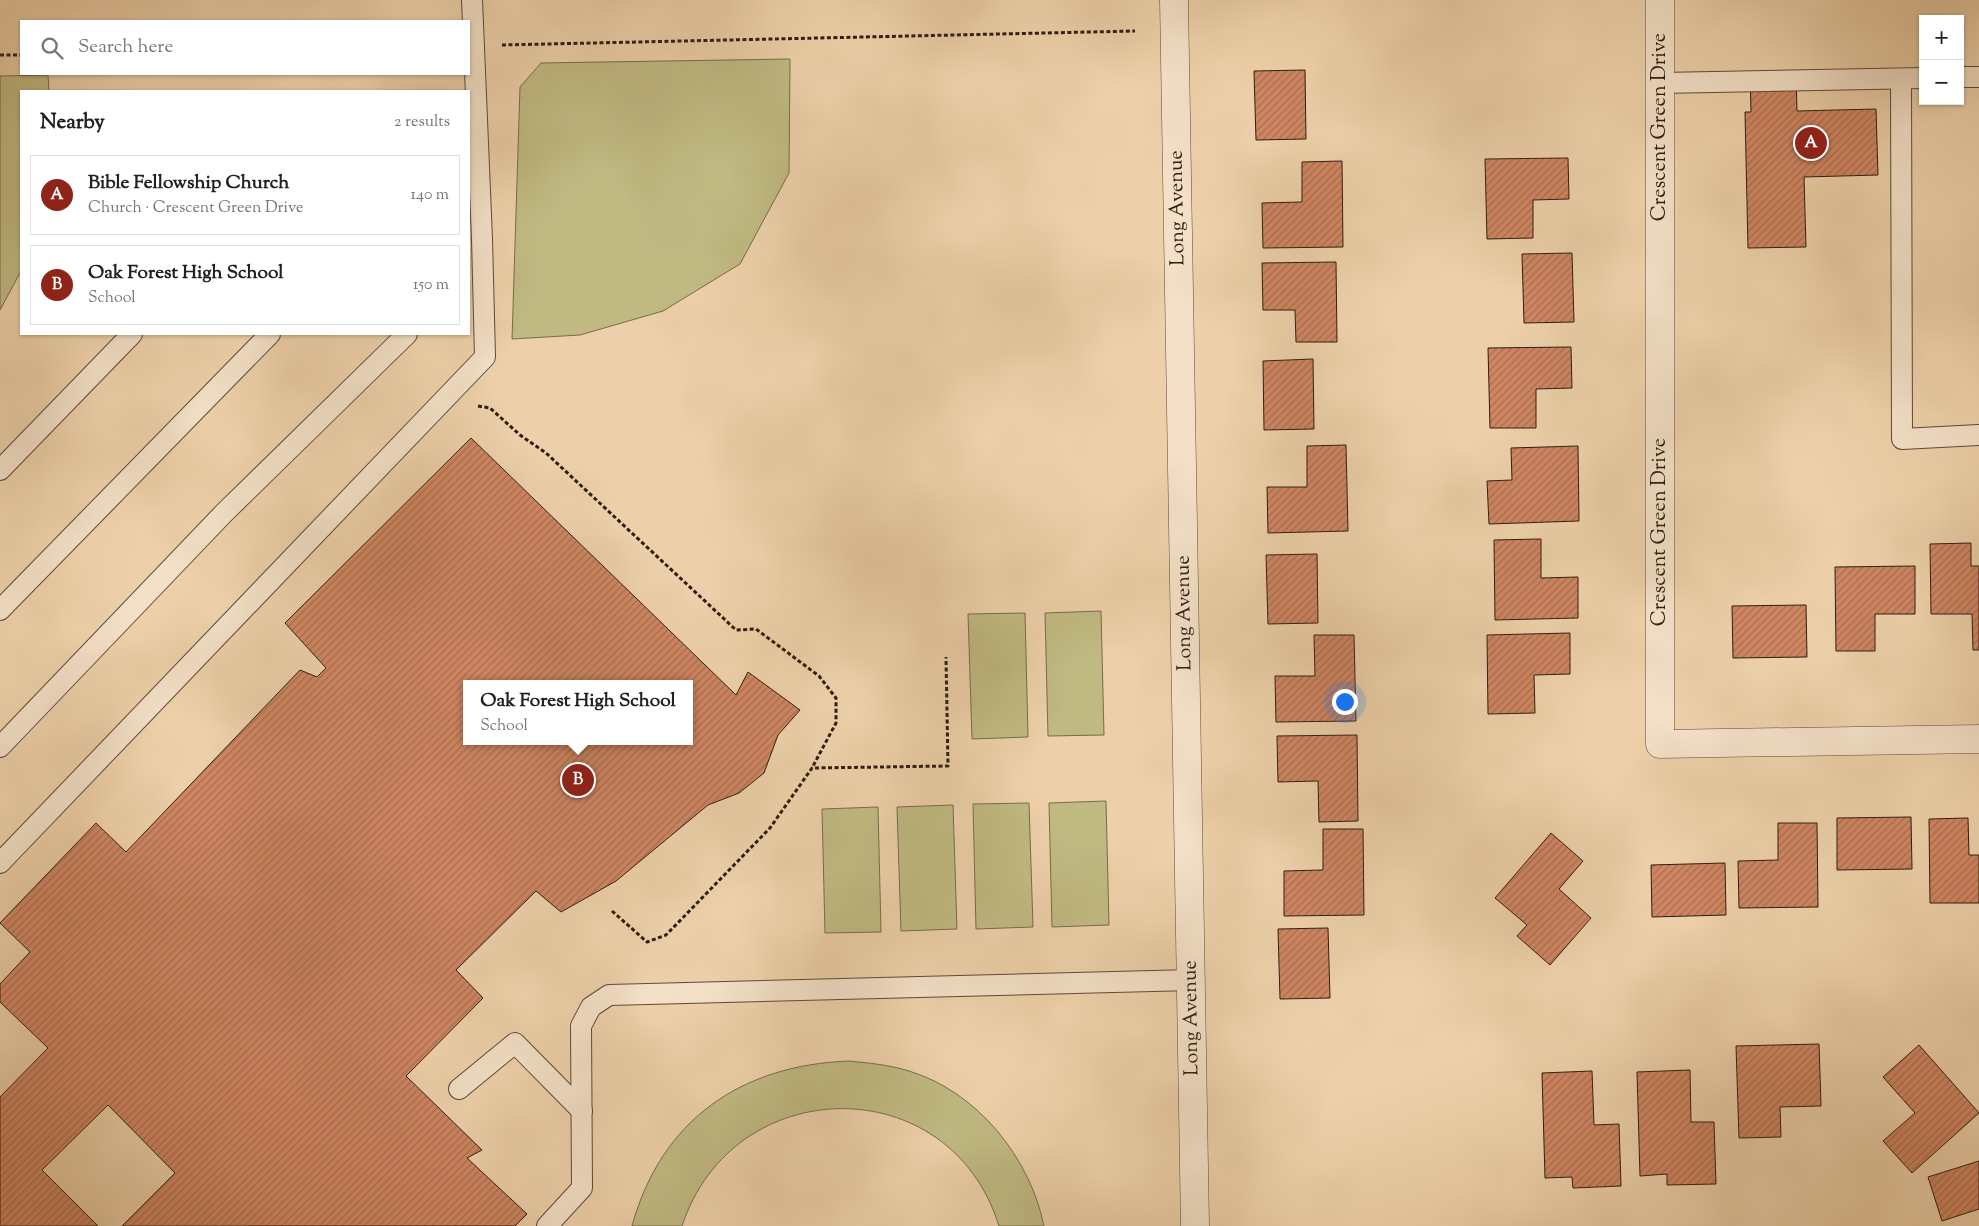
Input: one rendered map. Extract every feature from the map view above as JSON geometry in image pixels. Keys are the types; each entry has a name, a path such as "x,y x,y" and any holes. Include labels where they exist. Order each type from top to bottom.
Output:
{"street":[{"name":"Long Avenue","path":"1174,0 1196,1226"},
{"name":"Crescent Green Drive","path":"1660,0 1660,744 1979,739"}],"lane":[{"path":"0,863 485,357 476,266 472,0"},
{"path":"1964,77 1979,77"},
{"path":"1660,83 1919,78"},
{"path":"1901,79 1902,439 1979,436"},
{"path":"0,470 131,335"},
{"path":"0,610 269,335"},
{"path":"0,747 224,513 406,335"},
{"path":"547,1226 582,1188 581,1026 591,1007 609,995 1192,980"},
{"path":"459,1089 515,1043 582,1111"}],"path":[{"path":"472,46 1135,31"},
{"path":"0,55 20,55"},
{"path":"475,406 490,408 520,435 546,452 736,630 756,629 819,676 836,698 836,723 812,768 770,828 666,934 647,942 612,911"},
{"path":"812,768 948,766 946,657"}],"shaded area":[{"path":"790,59 789,173 740,264 663,311 580,335 512,339 520,87 541,63"},
{"path":"48,75 49,90 20,90 20,273 0,310 0,76"},
{"path":"1101,611 1104,735 1048,736 1045,613"},
{"path":"1025,613 1028,737 972,739 968,614"},
{"path":"1106,801 1109,925 1052,927 1049,803"},
{"path":"1029,803 1033,927 976,929 973,804"},
{"path":"953,805 957,929 901,931 897,807"},
{"path":"878,807 881,932 825,933 822,809"},
{"path":"849,1061 909,1071 934,1081 978,1111 997,1131 1027,1176 1044,1226 999,1226 973,1174 936,1138 891,1116 841,1109 792,1116 746,1138 708,1175 682,1226 632,1226 645,1189 663,1156 685,1128 711,1105 741,1087 774,1074 810,1065"}],"building":[{"path":"1305,70 1306,139 1256,140 1254,71"},
{"path":"1796,73 1797,111 1876,109 1878,175 1804,177 1806,247 1748,248 1745,112 1751,112 1750,74"},
{"path":"1568,158 1569,199 1533,200 1533,238 1487,239 1485,159"},
{"path":"1342,161 1343,247 1263,248 1262,203 1302,202 1302,162"},
{"path":"1572,253 1574,322 1524,323 1522,254"},
{"path":"1336,262 1337,342 1296,342 1295,310 1263,310 1262,263"},
{"path":"1571,347 1572,388 1536,389 1536,428 1490,428 1488,348"},
{"path":"1313,359 1314,429 1264,430 1263,361"},
{"path":"471,438 736,695 748,672 800,710 778,735 764,773 739,793 708,805 616,881 561,912 536,891 456,970 483,998 406,1076 482,1150 467,1158 527,1214 515,1226 122,1226 175,1173 108,1105 42,1170 98,1226 0,1226 0,1097 48,1048 0,1002 0,984 30,952 0,923 96,823 126,852 300,670 317,677 326,668 285,623"},
{"path":"1346,445 1348,531 1268,533 1267,487 1307,487 1307,446"},
{"path":"1578,446 1579,521 1489,524 1487,481 1512,480 1511,448"},
{"path":"1541,539 1541,578 1578,577 1578,618 1495,620 1494,540"},
{"path":"1971,543 1971,566 1979,566 1979,650 1973,650 1972,614 1931,614 1930,544"},
{"path":"1317,554 1318,623 1268,624 1266,555"},
{"path":"1915,566 1915,614 1875,614 1875,651 1836,651 1835,567"},
{"path":"1806,605 1807,657 1733,658 1732,606"},
{"path":"1570,633 1570,674 1534,675 1535,713 1488,714 1487,635"},
{"path":"1314,635 1354,635 1356,721 1276,722 1275,676 1315,676"},
{"path":"1357,735 1358,821 1319,822 1318,781 1278,782 1277,736"},
{"path":"1911,817 1912,869 1837,870 1837,818"},
{"path":"1968,818 1969,855 1979,855 1979,903 1930,903 1929,819"},
{"path":"1778,823 1817,823 1818,907 1739,908 1738,861 1778,860"},
{"path":"1323,829 1363,829 1364,915 1284,916 1284,871 1323,870"},
{"path":"1551,833 1583,861 1559,889 1591,918 1550,965 1517,936 1527,925 1495,898"},
{"path":"1725,863 1726,915 1652,917 1651,865"},
{"path":"1328,928 1330,998 1280,999 1278,929"},
{"path":"1819,1044 1821,1106 1780,1107 1781,1137 1739,1138 1736,1046"},
{"path":"1919,1045 1979,1113 1912,1173 1883,1141 1915,1113 1883,1077"},
{"path":"1690,1070 1691,1122 1714,1122 1716,1184 1667,1185 1667,1174 1640,1176 1637,1072"},
{"path":"1592,1071 1594,1125 1619,1124 1621,1186 1573,1188 1572,1177 1545,1178 1542,1073"},
{"path":"1979,1161 1979,1209 1942,1221 1928,1177"}],"place":[{"name":"Bible Fellowship Church","path":"1811,143"},
{"name":"Oak Forest High School","path":"578,780"}]}
